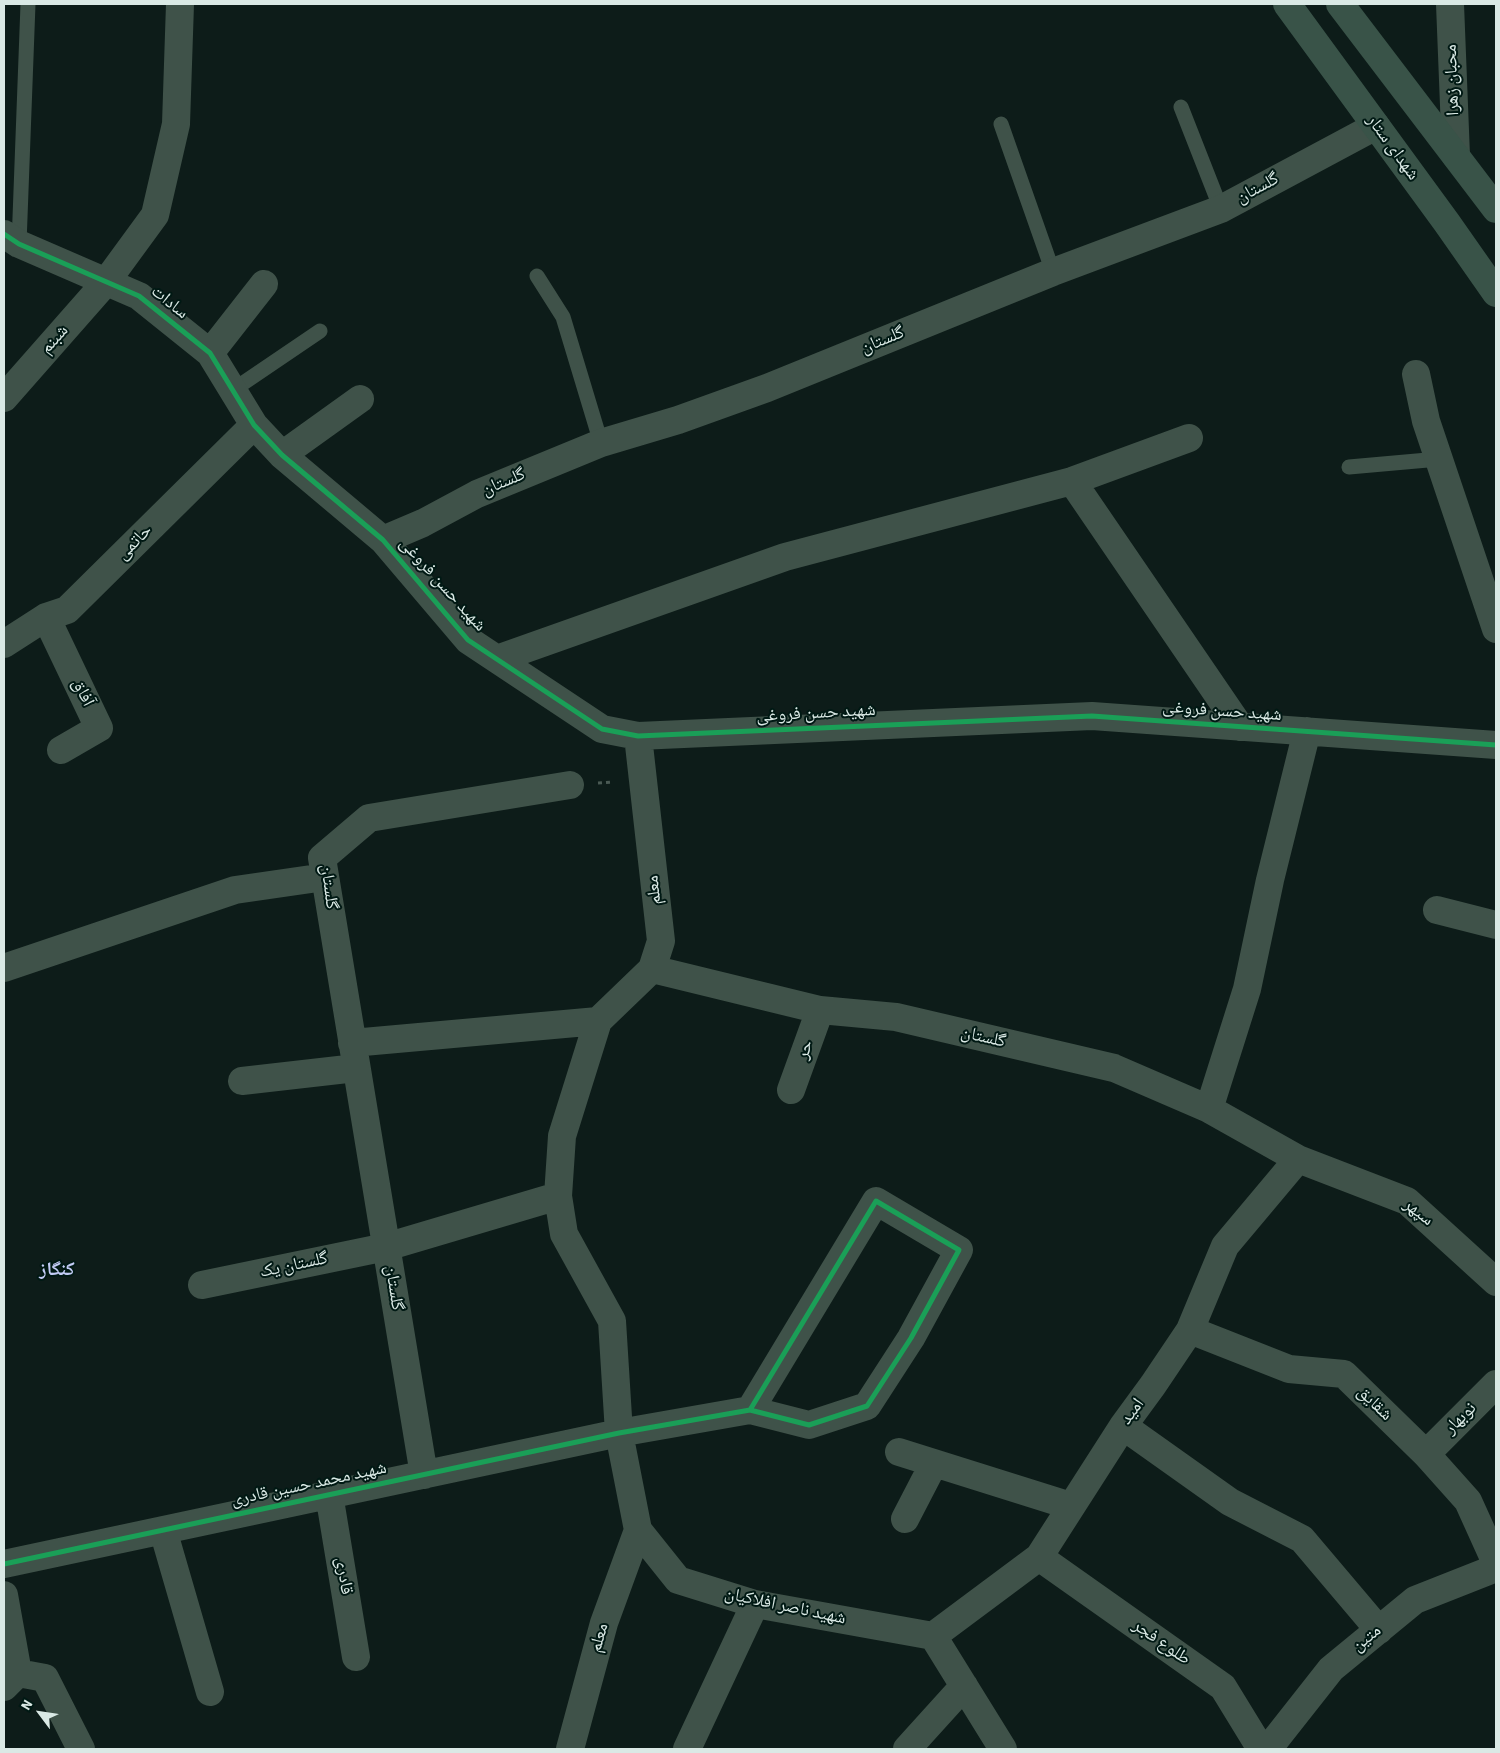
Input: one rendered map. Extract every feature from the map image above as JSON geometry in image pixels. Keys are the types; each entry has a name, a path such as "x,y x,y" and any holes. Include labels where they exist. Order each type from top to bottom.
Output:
{"main road":[{"name":"شهدای ستار","path":"1287,4 1496,293"},
{"path":"1340,4 1496,209"}],"street":[{"name":"شبنم","path":"4,398 106,282 155,215 176,124 180,4"},
{"name":"محبان زهرا","path":"1450,4 1456,156"},
{"name":"گلستان","path":"383,540 423,523 477,494 602,443 678,420 767,388 1053,272 1221,209 1376,126"},
{"name":"سادات","path":"12,239 139,296 210,353 254,425"},
{"path":"210,353 264,284"},
{"path":"1416,374 1426,421 1496,629"},
{"path":"282,455 360,399"},
{"name":"شهید حسن فروغی","path":"254,425 282,455 383,540 468,640 602,729 638,736 1092,716 1496,745"},
{"name":"حاتمی","path":"4,644 46,617 67,610 254,425"},
{"path":"497,659 785,557 1072,481 1189,438"},
{"path":"1072,481 1240,727"},
{"name":"آفاق","path":"46,617 99,728 61,750"},
{"path":"1209,1109 1247,989 1270,880 1307,732"},
{"name":"معلم","path":"598,1020 652,969 661,941 638,736"},
{"name":"گلستان","path":"424,1475 322,858 368,818 570,786"},
{"path":"4,968 235,890 325,877"},
{"path":"1437,910 1496,925"},
{"name":"گلستان","path":"652,969 820,1010 896,1017 1114,1068 1209,1109 1298,1159"},
{"name":"حر","path":"791,1090 820,1010"},
{"path":"242,1081 354,1056 598,1020"},
{"name":"شهید ناصر افلاکیان","path":"598,1020 562,1136 558,1196 564,1234 612,1321 619,1433 638,1530 678,1580 755,1604 933,1636"},
{"name":"سپهر","path":"1298,1159 1407,1201 1496,1282"},
{"name":"امید","path":"933,1636 1039,1557 1123,1426 1190,1330 1224,1246 1298,1159"},
{"name":"گلستان یک","path":"202,1285 386,1247 558,1196"},
{"path":"876,1201 959,1250 911,1338 867,1406 809,1425 750,1410 876,1201"},
{"name":"شقایق","path":"1190,1330 1289,1368 1344,1374 1426,1454 1468,1501 1496,1563"},
{"name":"نوبهار","path":"1426,1454 1496,1384"},
{"name":"شهید محمد حسین قادری","path":"4,1564 619,1433 750,1410"},
{"path":"1123,1426 1230,1502 1302,1538 1379,1630"},
{"path":"900,1452 1071,1506"},
{"path":"905,1519 934,1463"},
{"name":"قادری","path":"329,1494 356,1657"},
{"path":"163,1530 210,1692"},
{"name":"معلم","path":"570,1749 604,1623 638,1530"},
{"name":"طلوع فجر","path":"1039,1557 1223,1687 1261,1749"},
{"name":"متین","path":"1268,1749 1330,1669 1415,1600 1496,1568"},
{"path":"4,1595 11,1680 45,1678 81,1749"},
{"path":"688,1749 755,1604"},
{"path":"933,1636 1003,1749"},
{"path":"907,1749 964,1686"}],"lane":[{"path":"12,239 28,4"},
{"path":"1181,107 1221,209"},
{"path":"1001,124 1053,272"},
{"path":"537,276 564,317 602,443"},
{"path":"233,390 320,331"},
{"path":"1349,467 1439,459"}],"path":[{"path":"570,786 643,779"}],"cycle path":[{"path":"4,234 19,244 139,296 210,353 254,425 282,455 383,540 468,640 602,729 638,736 1092,716 1496,745"},
{"path":"4,1564 619,1433 750,1410 809,1425 867,1406 911,1338 959,1250 876,1201 750,1410"}],"district":[{"name":"کنگاز","path":"57,1271"}]}
